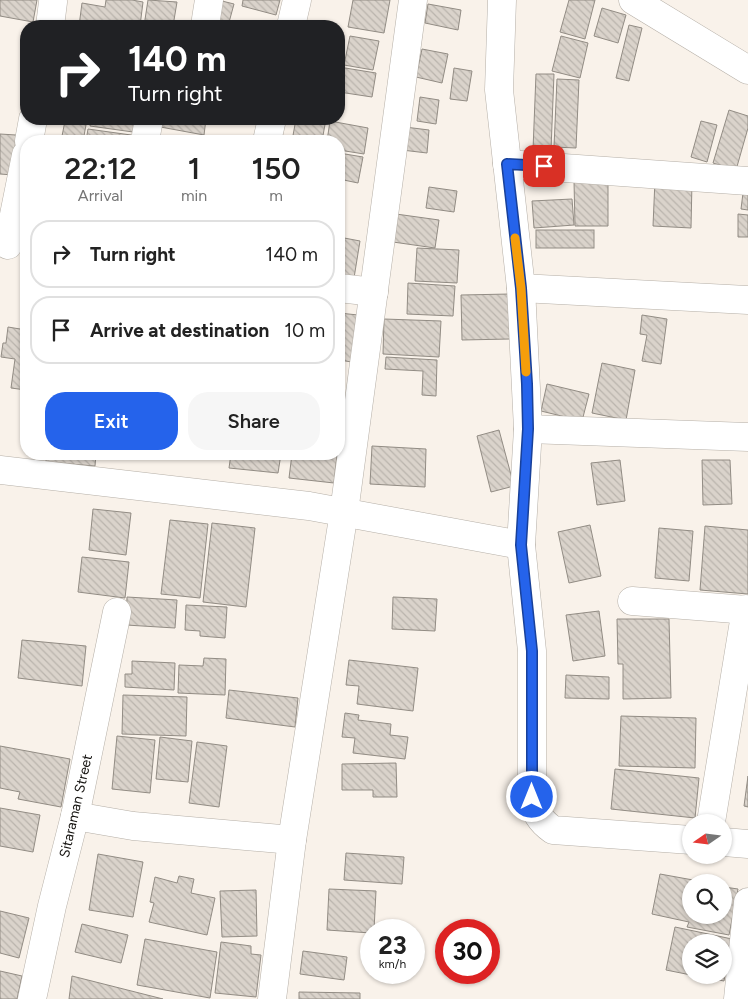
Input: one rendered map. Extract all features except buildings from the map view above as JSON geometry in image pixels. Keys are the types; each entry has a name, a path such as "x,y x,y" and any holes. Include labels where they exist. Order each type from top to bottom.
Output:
{"street":[{"path":"292,20 297,0"},
{"path":"272,999 292,840 344,512 413,0"},
{"path":"502,0 499,90 521,288 528,429 521,545 532,651 532,797 535,811 543,822 553,830 682,839"},
{"path":"633,0 748,70"},
{"path":"507,164 748,181"},
{"path":"11,246 20,191"},
{"path":"521,288 748,300"},
{"path":"345,289 374,292"},
{"path":"528,429 748,437"},
{"path":"0,470 309,506 521,545"},
{"path":"632,601 747,609 712,814"},
{"name":"Sitaraman Street","path":"32,999 52,906 75,816 117,612"},
{"path":"75,816 133,826 292,840"},
{"path":"732,843 748,844"},
{"path":"738,999 748,902"}],"slow traffic":[{"path":"515,238 521,288 526,372"}],"route":[{"path":"532,797 532,651 521,545 528,429 527,384 521,288 507,164 544,166"}]}
